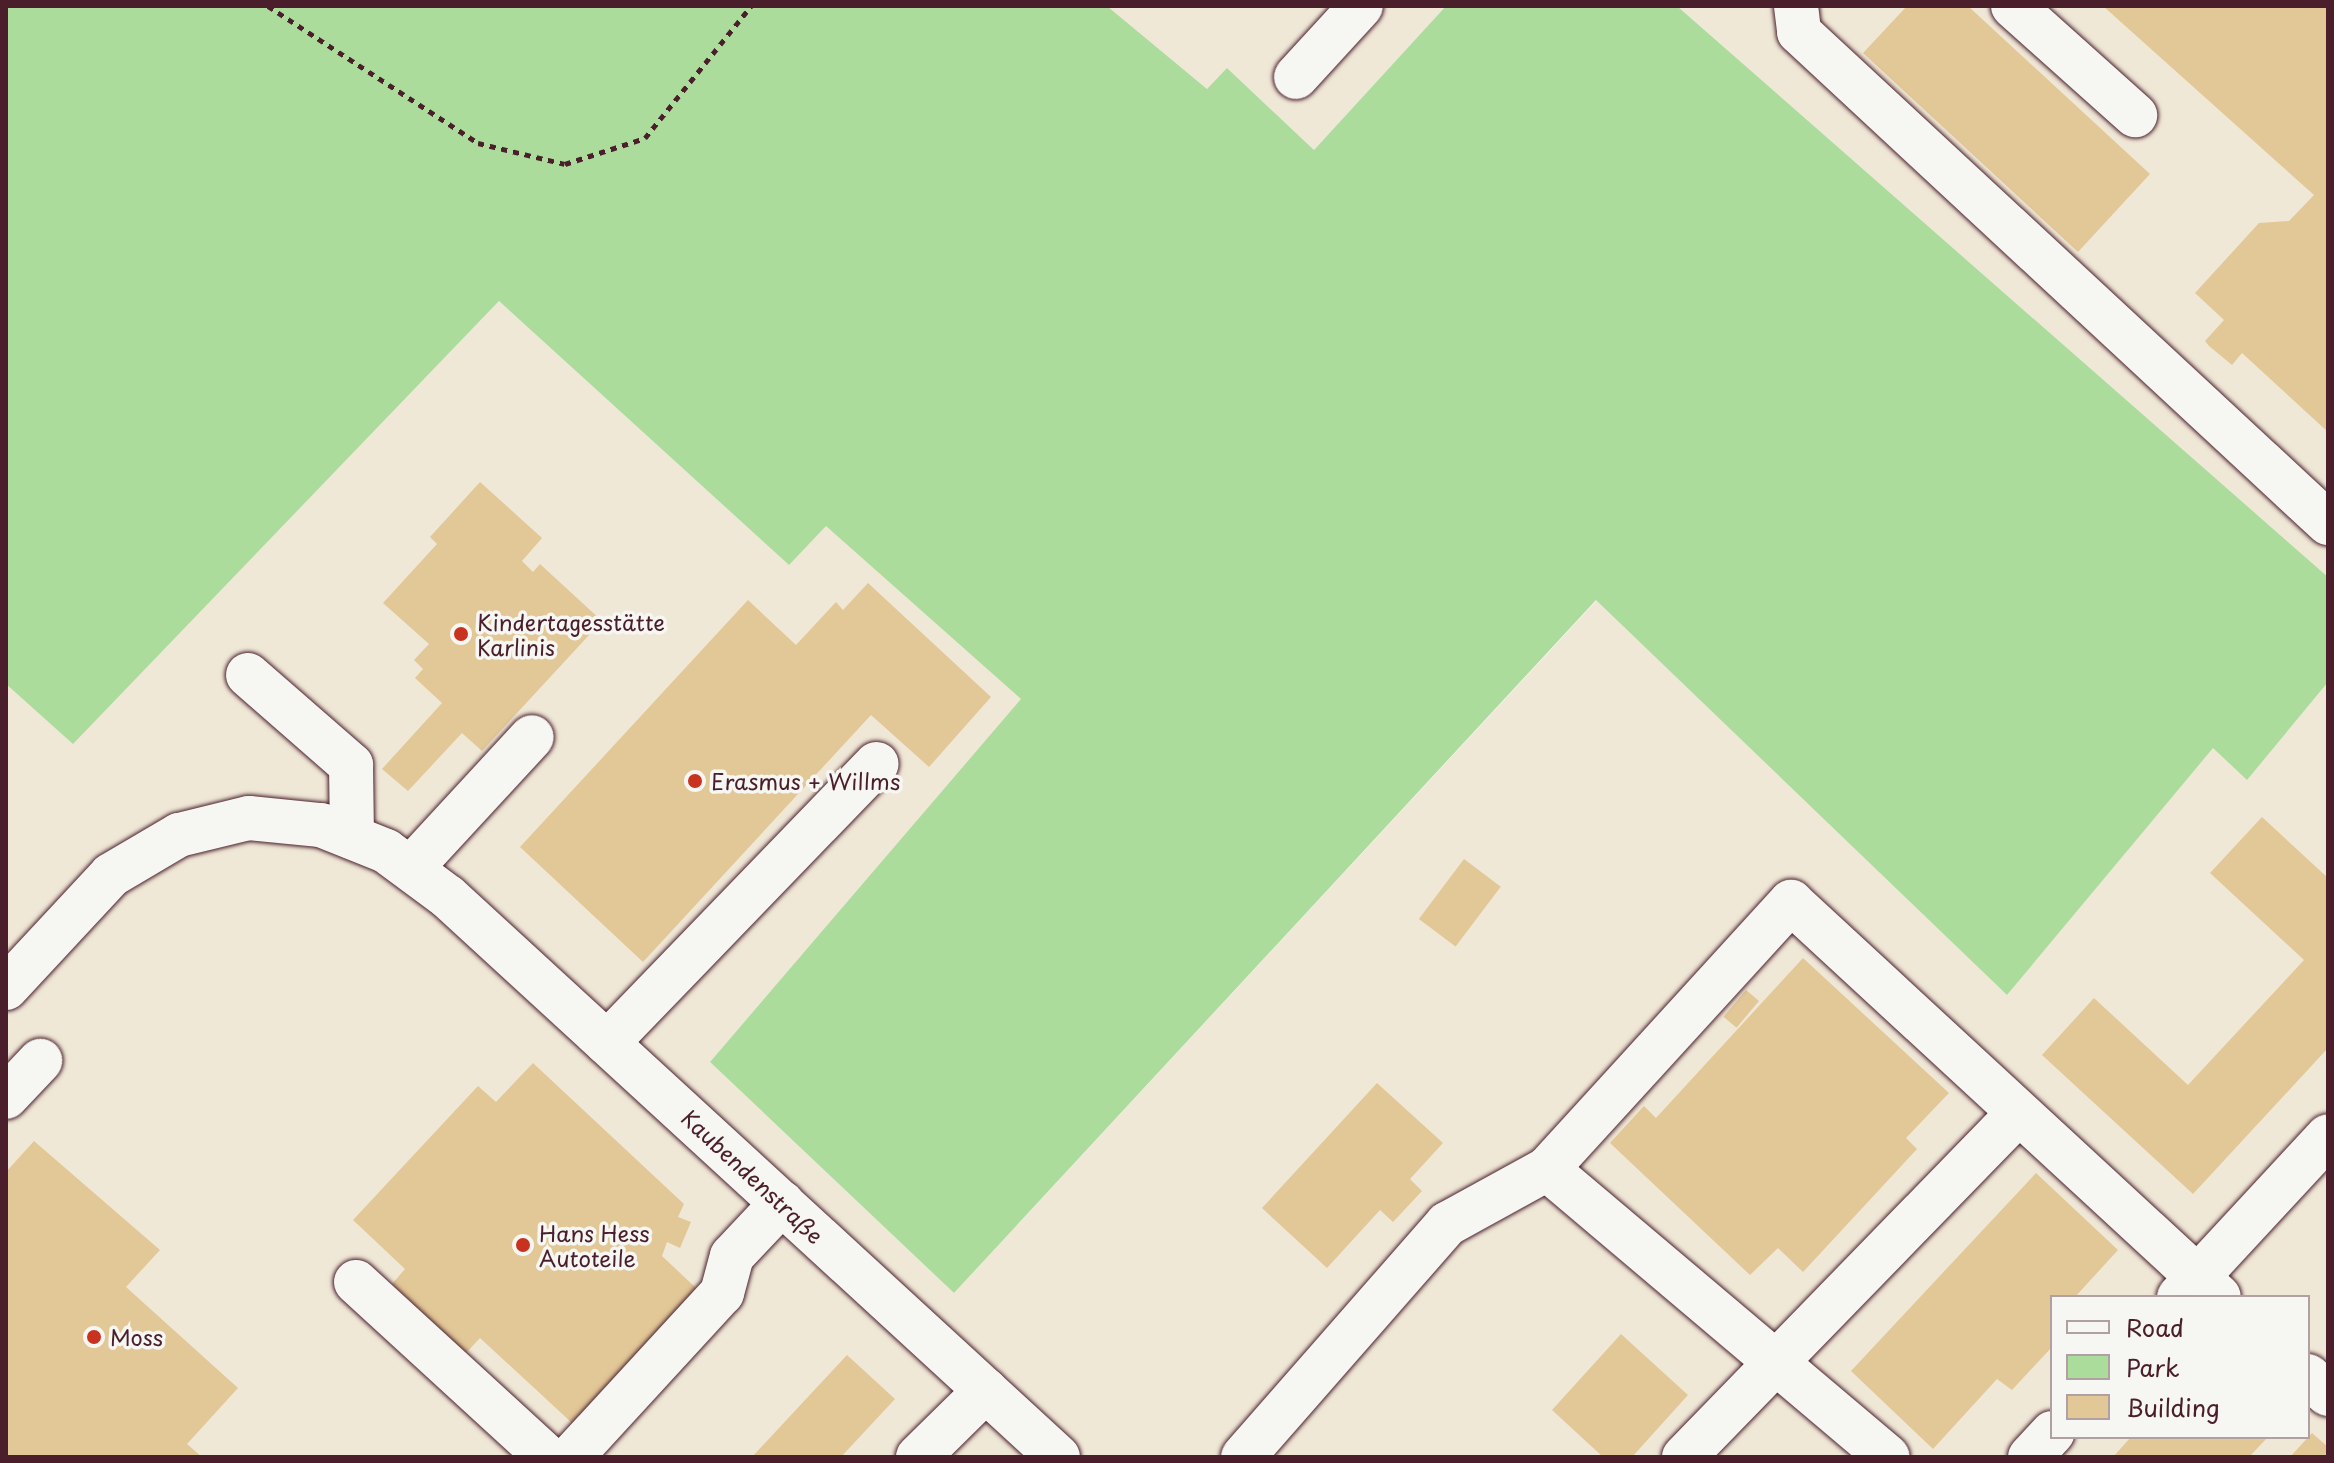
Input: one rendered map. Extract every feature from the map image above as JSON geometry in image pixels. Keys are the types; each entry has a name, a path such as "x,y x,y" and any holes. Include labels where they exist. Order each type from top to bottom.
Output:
{"street":[{"path":"1296,77 1361,6"},
{"path":"2013,6 2135,115"},
{"path":"1789,15 2328,523"},
{"path":"248,675 351,765 352,837"},
{"path":"411,868 532,737"},
{"path":"607,1043 876,764"},
{"name":"Kaubendenstraße","path":"6,988 111,875 179,835 249,818 321,825 352,837 411,868 448,897 1058,1457"},
{"path":"1243,1457 1447,1224 1547,1169 1791,902 2019,1113 2198,1291 2328,1136"},
{"path":"6,1097 40,1061"},
{"path":"1684,1457 2019,1113"},
{"path":"1547,1169 1888,1457"},
{"path":"571,1457 722,1293 732,1256 782,1203"},
{"path":"356,1282 547,1457"},
{"path":"2310,1378 2328,1394"},
{"path":"918,1457 986,1390"},
{"path":"2030,1457 2050,1435"}],"path":[{"path":"268,6 478,143 565,164 645,138 751,6"}],"shaded area":[{"path":"1107,6 1446,6 1314,150 1228,69 1207,89"},
{"path":"1677,6 2328,6 2328,577"},
{"path":"499,301 788,564 826,525 1022,699 710,1062 954,1293 1597,600 2007,995 2213,747 2247,779 2328,682 2328,1457 6,1457 6,684 73,743"}],"green space":[{"path":"6,6 1107,6 1207,89 1227,68 1314,150 1446,6 1677,6 2328,577 2328,682 2247,780 2213,748 2007,995 1596,600 954,1293 710,1062 1021,699 826,526 789,565 499,301 73,744 6,684"}],"building":[{"path":"1907,6 1968,6 2150,174 2078,252 1863,53"},
{"path":"2103,6 2328,6 2328,432 2242,353 2232,365 2209,346 2205,341 2224,320 2195,293 2259,223 2289,221 2314,195"},
{"path":"480,482 542,538 522,561 533,572 540,564 602,621 482,751 462,733 408,791 382,769 442,703 415,678 423,669 414,660 429,644 383,603 437,544 430,537"},
{"name":"Erasmus + Willms","path":"868,583 991,697 929,767 871,715 643,962 520,847 748,600 796,645 836,602 843,610"},
{"path":"2262,817 2328,878 2328,1048 2193,1194 2042,1055 2094,998 2188,1085 2304,960 2210,873"},
{"path":"1464,859 1501,887 1456,947 1419,919"},
{"path":"1803,958 1949,1093 1906,1138 1917,1149 1803,1272 1778,1248 1750,1275 1610,1143 1644,1106 1656,1118"},
{"path":"1746,990 1759,1001 1737,1028 1724,1017"},
{"name":"Hans Hess Autoteile","path":"533,1063 684,1204 678,1217 691,1222 680,1248 667,1242 662,1256 696,1288 572,1423 480,1338 466,1353 392,1284 405,1269 353,1220 478,1086 496,1102"},
{"path":"1377,1083 1443,1143 1410,1179 1422,1191 1393,1222 1380,1210 1327,1268 1262,1208"},
{"name":"Moss","path":"34,1141 160,1250 126,1287 238,1388 187,1444 202,1457 6,1457 6,1172"},
{"path":"2036,1173 2118,1250 2077,1295 2050,1295 2050,1349 2012,1390 1997,1379 1933,1449 1851,1371"},
{"path":"1621,1334 1688,1395 1632,1457 1603,1457 1552,1410"},
{"path":"847,1355 895,1399 841,1457 752,1457"},
{"path":"2312,1433 2328,1447 2328,1457 2290,1457 2310,1439"},
{"path":"2129,1439 2266,1439 2249,1457 2113,1457"}],"place":[{"name":"Kindertagesstätte Karlinis","path":"461,634"},
{"name":"Erasmus + Willms","path":"695,781"},
{"name":"Hans Hess Autoteile","path":"523,1245"},
{"name":"Moss","path":"94,1337"}]}
